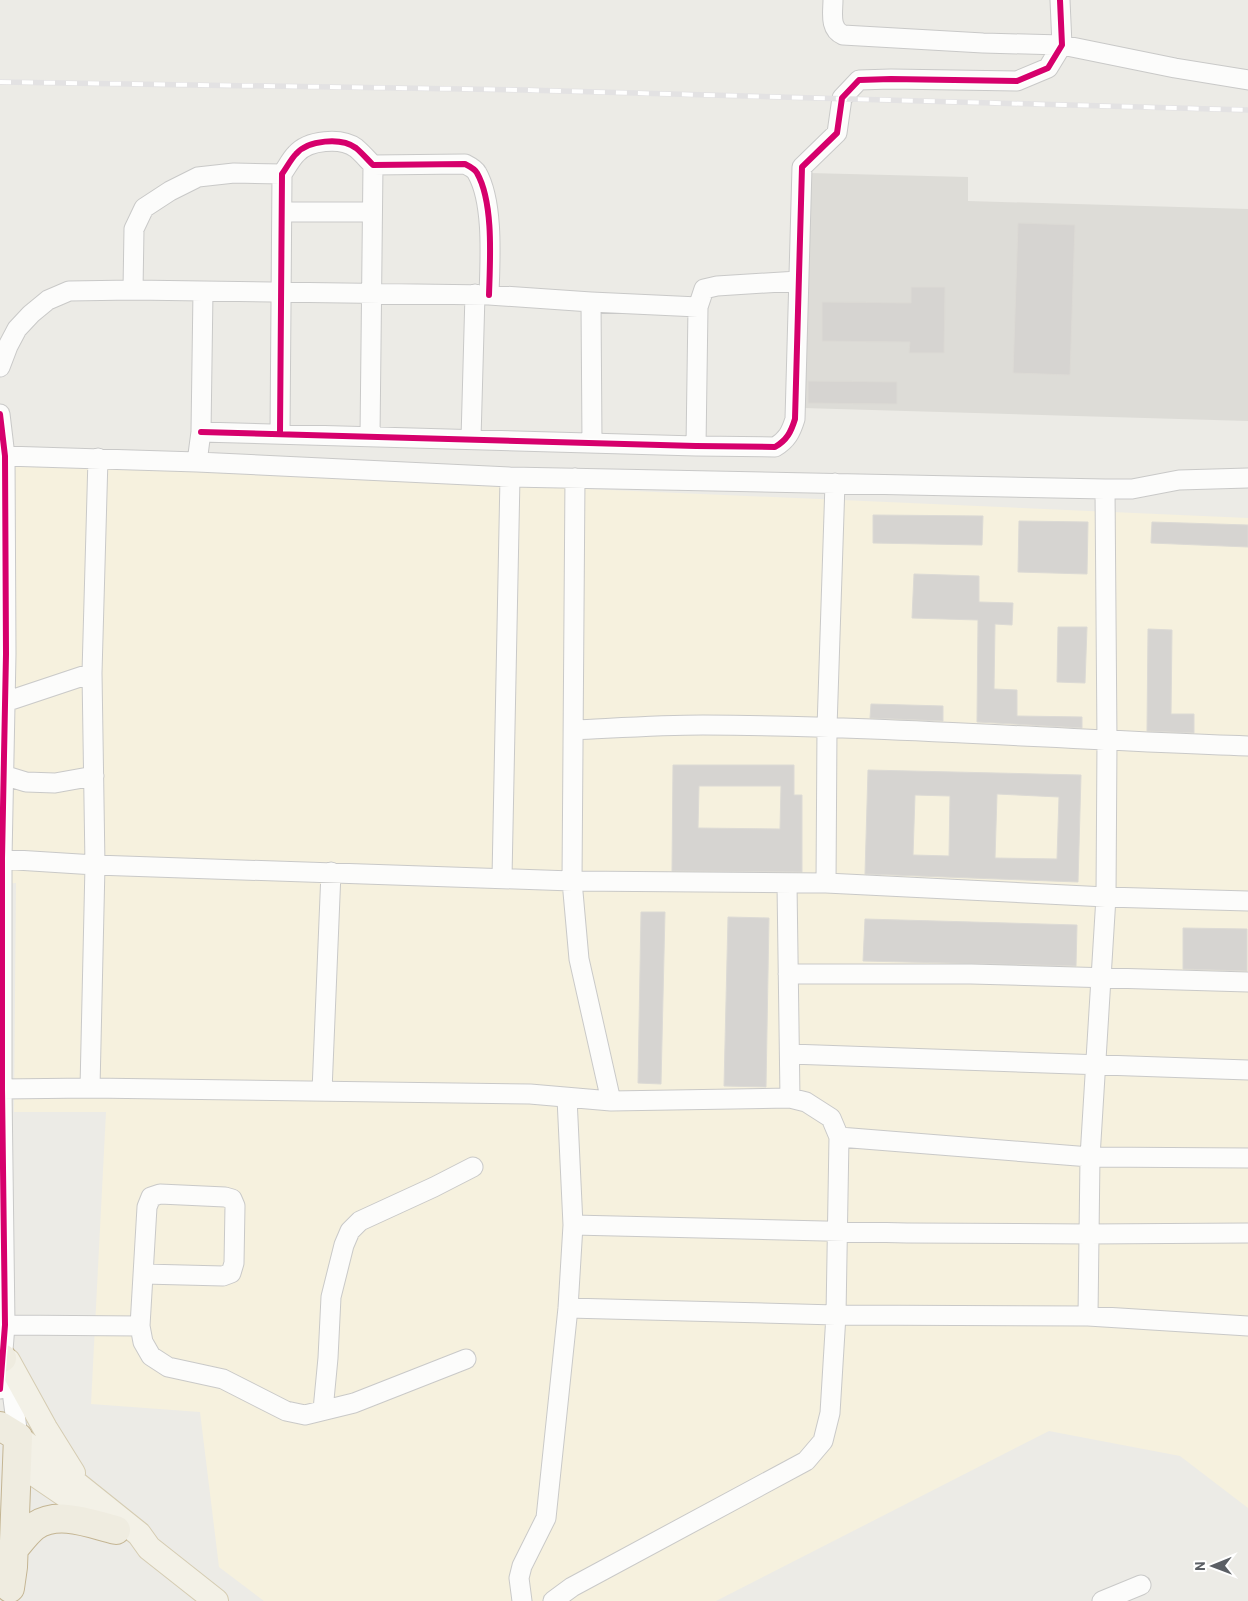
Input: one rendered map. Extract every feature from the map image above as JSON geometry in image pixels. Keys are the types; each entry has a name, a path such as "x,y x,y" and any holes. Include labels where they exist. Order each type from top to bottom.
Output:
{"highway":[{"path":"5,1532 9,1444"},
{"path":"0,1487 11,1595"},
{"path":"5,1532 34,1527 54,1518 116,1530"}],"main road":[{"path":"4,1348 45,1428 82,1487"},
{"path":"9,1444 82,1487 139,1534 149,1548 216,1601"},
{"path":"9,1444 132,1543 149,1548"}],"street":[{"path":"833,0 834,27 842,35 983,43 1062,45 1175,68 1248,80"},
{"path":"201,432 696,446 775,446 785,441 795,419 802,167 837,134 842,98 859,80 1017,81 1048,68 1062,45 1060,0"},
{"path":"280,434 282,174 296,153 308,146 322,142 342,142 354,146 373,165 465,164 476,171 484,190 490,237 482,295 471,439"},
{"path":"370,436 373,165"},
{"path":"133,290 134,229 144,208 170,191 198,177 234,173 282,174"},
{"path":"283,212 372,212"},
{"path":"696,446 698,307 704,289 717,286 798,281"},
{"path":"0,367 16,330 48,300 68,291 133,290 482,295 698,307"},
{"path":"197,462 201,432 203,291"},
{"path":"591,302 592,442"},
{"path":"0,414 3,455 2,1125 4,1348 9,1444"},
{"path":"3,455 510,477 1105,489 1132,489 1179,480 1248,478"},
{"path":"90,1088 95,865 92,673 98,458"},
{"path":"502,878 510,477"},
{"path":"575,478 572,881 579,959 611,1101"},
{"path":"826,883 826,728 835,483"},
{"path":"1088,1316 1090,1157 1106,897 1105,489"},
{"path":"3,702 92,673"},
{"path":"574,730 701,726 826,728 1248,746"},
{"path":"2,774 26,782 55,783 94,776"},
{"path":"1,859 95,865 572,881 826,883 1106,897 1248,901"},
{"path":"322,1091 332,872"},
{"path":"787,884 790,1098"},
{"path":"788,974 971,974 1248,982"},
{"path":"790,1054 1248,1070"},
{"path":"2,1089 90,1088 530,1094 611,1101 790,1098 806,1102 832,1118 839,1137 836,1315 830,1413 823,1441 806,1461 572,1587 553,1601"},
{"path":"522,1601 519,1578 522,1566 546,1518 568,1308 573,1225 567,1098"},
{"path":"839,1137 1090,1157 1248,1158"},
{"path":"323,1410 331,1297 344,1245 350,1231 360,1221 473,1167"},
{"path":"144,1274 223,1276 231,1273 234,1263 235,1206 232,1199 225,1197 160,1194 151,1197 147,1206 140,1326 143,1342 151,1356 168,1367 223,1379 286,1411 305,1415 354,1403 466,1359"},
{"path":"573,1225 907,1234 1248,1232"},
{"path":"568,1308 836,1315 1088,1316 1248,1326"},
{"path":"4,1348 140,1326"},
{"path":"0,1389 4,1348"},
{"path":"1102,1601 1141,1585"}],"shaded area":[{"path":"809,173 968,177 968,201 1248,209 1248,421 803,408"},
{"path":"0,463 1248,518 1248,1508 1180,1456 1049,1431 716,1601 264,1601 219,1567 200,1412 91,1404 106,1112 14,1112 16,883 0,884"}],"building":[{"path":"1018,223 1075,225 1070,375 1013,373"},
{"path":"911,287 945,287 944,353 909,353 910,342 822,341 822,302 911,303"},
{"path":"808,381 897,382 897,404 808,403"},
{"path":"873,515 983,516 982,545 873,543"},
{"path":"1019,521 1088,522 1087,574 1018,572"},
{"path":"1152,522 1248,525 1248,547 1151,543"},
{"path":"914,574 979,576 979,602 1013,603 1012,625 995,624 994,689 1017,690 1017,716 1082,717 1082,728 977,722 978,620 912,618"},
{"path":"1058,627 1087,627 1085,683 1057,682"},
{"path":"1148,629 1172,630 1171,714 1194,714 1194,733 1147,731"},
{"path":"871,704 943,706 943,721 870,718"},
{"path":"673,765 794,765 794,795 802,795 802,872 672,871","holes":["699,786 781,786 780,829 698,828"]},
{"path":"868,770 1081,775 1078,882 865,874","holes":["997,794 1059,797 1057,859 995,858","915,795 950,796 949,856 913,855"]},
{"path":"641,912 665,912 661,1084 638,1083"},
{"path":"728,917 769,918 766,1087 724,1086"},
{"path":"865,919 1077,925 1076,966 863,961"},
{"path":"1183,928 1247,929 1247,971 1183,969"}],"railway":[{"path":"0,82 525,90 1248,110"}],"cycle path":[{"path":"201,432 775,447 783,442 792,428 795,419 802,167 837,133 842,98 859,80 1017,81 1048,68 1062,45 1060,0"},
{"path":"280,434 282,174 292,158 301,149 316,143 334,141 356,148 373,165 465,164 473,169 477,173 482,185 489,216 489,295"},
{"path":"0,414 5,456 6,654 2,859 5,1325 0,1389"}]}
